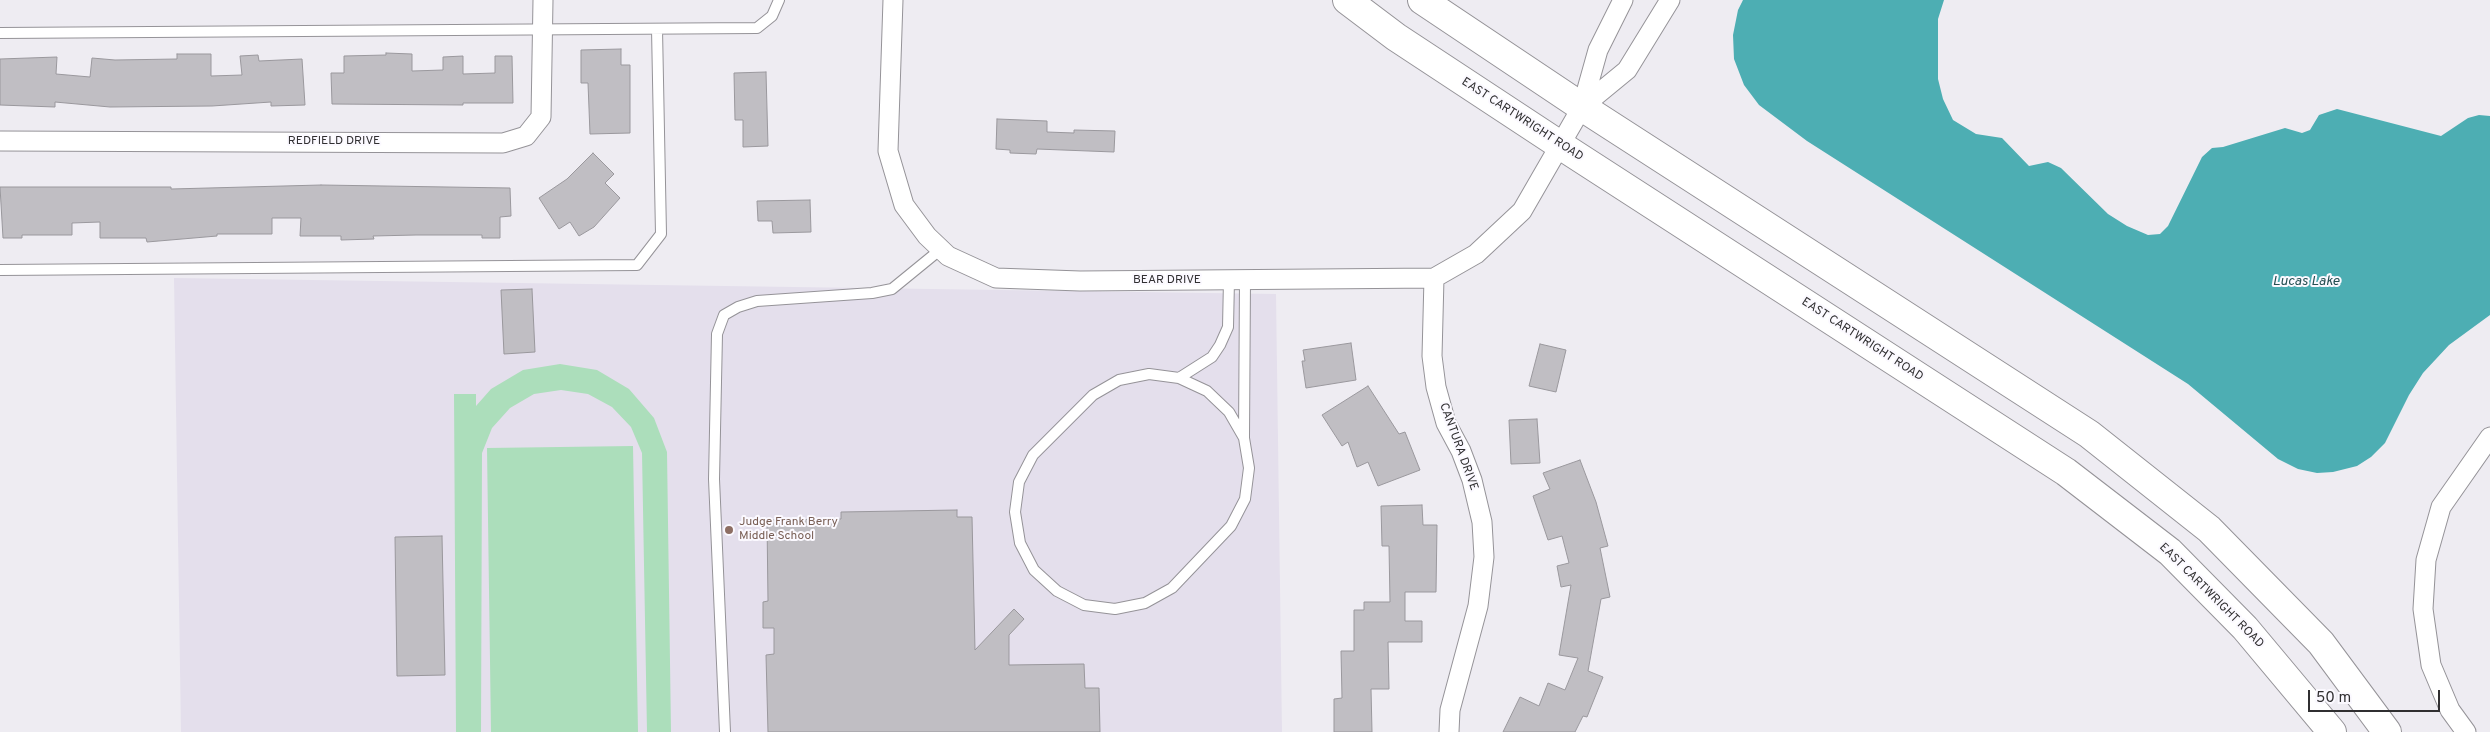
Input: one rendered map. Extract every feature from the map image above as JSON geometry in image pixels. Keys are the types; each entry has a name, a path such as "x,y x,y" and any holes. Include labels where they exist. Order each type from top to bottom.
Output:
{"main road":[{"name":"EAST CARTWRIGHT ROAD","path":"1346,0 1396,37 1560,145 2066,472 2170,552 2245,628 2332,732"},
{"path":"1422,0 1582,107 2089,434 2210,530 2321,644 2387,732"}],"street":[{"name":"REDFIELD DRIVE","path":"0,141 503,143 526,136 542,117 543,0"},
{"name":"BEAR DRIVE","path":"893,0 888,151 904,205 927,236 948,256 996,278 1080,281 1434,278 1476,254 1522,210 1582,107"},
{"path":"1582,107 1598,50 1624,0"},
{"path":"1582,107 1627,70 1670,0"},
{"name":"CANTURA DRIVE","path":"1434,278 1432,356 1436,386 1446,423 1461,451 1472,480 1482,522 1484,557 1478,606 1450,710 1448,732"},
{"path":"2466,732 2450,710 2431,665 2423,609 2426,560 2441,507 2483,460 2490,437"}],"lane":[{"path":"0,33 757,28 772,16 779,0"},
{"path":"0,270 637,265 661,234 657,29"},
{"path":"725,732 714,480 717,334 724,315 738,307 757,302 872,293 892,289 941,250"},
{"path":"1179,378 1212,357 1220,345 1228,326 1237,280"},
{"path":"1237,280 1244,438 1249,468 1245,499 1231,526 1172,588 1145,603 1115,609 1084,605 1057,591 1034,570 1020,542 1015,512 1019,482 1033,455 1093,395 1119,380 1149,374 1179,378 1207,390 1229,412 1244,438"}],"shaded area":[{"name":"Judge Frank Berry Middle School","path":"174,278 1276,294 1282,732 181,732"}],"green space":[{"path":"560,364 597,370 629,389 654,418 667,452 671,732 647,732 642,453 631,427 612,407 588,394 561,390 534,394 510,408 492,428 482,453 481,732 456,732 454,394 476,394 476,406 491,389 523,370"},
{"path":"633,446 638,732 491,732 487,448"}],"water":[{"name":"Lucas Lake","path":"1743,0 1944,0 1938,19 1938,79 1943,99 1953,120 1976,134 2002,138 2029,166 2048,162 2061,168 2108,214 2127,226 2148,235 2160,234 2168,226 2202,157 2212,148 2223,147 2285,128 2302,133 2310,130 2319,115 2337,109 2441,136 2468,118 2479,115 2490,116 2490,315 2449,345 2423,373 2409,395 2385,443 2371,457 2357,466 2333,472 2317,473 2298,469 2278,459 2188,384 1807,141 1759,105 1744,85 1734,59 1733,35 1738,10"}],"building":[{"path":"621,49 621,65 630,65 630,133 590,134 588,83 581,83 581,50"},
{"path":"386,53 412,54 412,71 443,70 443,57 463,56 463,74 495,73 495,56 512,56 513,103 463,103 463,105 332,104 331,73 344,73 344,56 386,55"},
{"path":"177,54 211,54 211,76 242,75 240,56 258,55 259,61 302,59 305,105 271,106 271,102 212,106 110,107 55,102 55,107 0,105 0,59 57,57 56,74 90,77 92,58 115,60 177,59"},
{"path":"766,72 768,146 743,147 743,120 735,120 734,73"},
{"path":"997,119 1047,121 1047,132 1074,133 1074,130 1115,131 1114,152 1037,149 1036,154 1010,153 1010,150 996,149"},
{"path":"593,153 614,174 605,183 620,198 594,227 579,236 570,222 559,229 539,198 567,179"},
{"path":"321,185 510,188 511,216 500,217 500,238 482,238 482,235 416,235 373,236 374,239 341,240 341,236 300,236 301,218 272,218 272,234 217,234 217,236 147,242 146,238 100,238 100,222 72,223 72,235 22,235 22,238 3,238 0,187 171,187 171,189"},
{"path":"810,200 811,232 773,233 772,221 758,221 757,201"},
{"path":"532,289 535,352 504,354 501,290"},
{"path":"1351,343 1356,380 1306,388 1302,361 1305,361 1303,350"},
{"path":"1540,344 1566,350 1556,392 1529,386"},
{"path":"1368,386 1399,434 1405,432 1420,470 1378,486 1368,462 1357,467 1348,442 1342,446 1322,415"},
{"path":"1537,419 1540,463 1511,464 1509,420"},
{"path":"1580,460 1596,502 1608,546 1600,548 1610,597 1601,599 1588,671 1603,677 1587,717 1583,716 1575,732 1503,732 1520,697 1539,706 1548,683 1565,690 1578,658 1559,655 1571,585 1561,587 1557,566 1569,563 1562,536 1548,540 1533,496 1550,489 1543,473"},
{"path":"1422,505 1423,525 1437,525 1436,592 1405,592 1405,621 1422,621 1422,642 1388,642 1389,689 1371,689 1372,732 1334,732 1334,699 1342,698 1341,651 1354,651 1354,610 1364,610 1364,602 1390,602 1389,546 1382,546 1381,506"},
{"path":"957,510 957,517 972,517 975,650 1014,609 1024,619 1009,635 1009,665 1084,664 1085,688 1099,688 1100,732 768,732 766,655 774,654 774,628 763,628 763,602 768,601 767,520 841,519 841,512"},
{"path":"442,536 445,675 397,676 395,537"}],"place":[{"name":"Judge Frank Berry Middle School","path":"729,530"}]}
